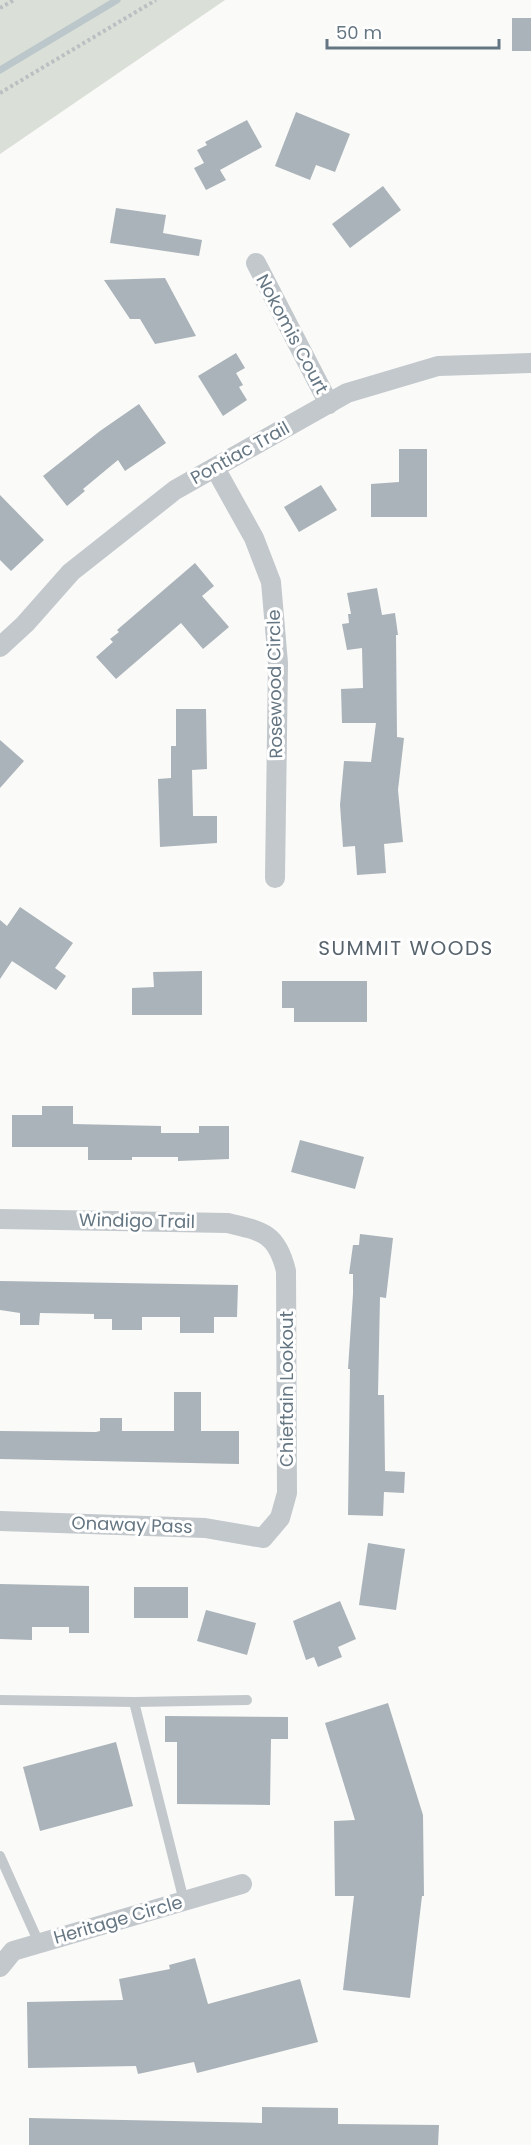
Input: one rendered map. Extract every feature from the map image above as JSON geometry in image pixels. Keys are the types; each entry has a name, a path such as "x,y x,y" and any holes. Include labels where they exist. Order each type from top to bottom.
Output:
{"street":[{"name":"Nokomis Court","path":"256,263 329,404"},
{"name":"Pontiac Trail","path":"2,642 71,572 175,490 347,393 438,366 531,363"},
{"name":"Rosewood Circle","path":"215,468 254,538 271,582 278,663 275,878"},
{"name":"Windigo Trail","path":"0,1219 228,1223 257,1229 271,1238"},
{"name":"Chieftain Lookout","path":"263,1538 280,1518 287,1492 286,1271 281,1251 271,1238"},
{"name":"Onaway Pass","path":"0,1521 205,1528 263,1538"},
{"name":"Heritage Circle","path":"0,1967 13,1951 242,1884"}],"lane":[{"path":"0,1700 134,1702 247,1700"},
{"path":"134,1702 184,1901"},
{"path":"0,1856 39,1943"}],"path":[{"path":"0,8 14,0"},
{"path":"0,93 156,0"}],"shaded area":[{"path":"0,0 225,0 0,154"}],"building":[{"path":"512,18 531,18 531,51 512,51"},
{"path":"296,112 350,134 335,172 316,165 310,180 275,166"},
{"path":"247,120 262,147 220,170 226,180 206,190 194,168 204,163 197,150 207,145 205,142"},
{"path":"383,186 401,210 350,248 332,224"},
{"path":"116,208 166,215 163,233 202,240 199,256 110,243"},
{"path":"165,278 196,336 155,344 140,319 130,319 104,280"},
{"path":"236,353 245,368 236,373 243,385 239,387 247,400 223,416 198,376"},
{"path":"139,404 166,443 125,471 118,460 83,489 85,491 67,506 43,476"},
{"path":"399,449 427,449 427,517 371,517 371,484 399,482"},
{"path":"321,485 337,510 299,532 284,507"},
{"path":"0,495 44,540 11,571 0,560"},
{"path":"195,563 214,586 202,596 229,627 203,649 181,623 116,679 96,657 113,642 110,639 119,632 117,630"},
{"path":"377,588 382,615 395,613 398,635 396,635 397,737 404,738 398,790 403,842 384,844 386,873 357,875 355,846 343,847 340,805 344,761 371,762 376,723 342,723 341,689 363,688 362,648 347,650 342,624 349,623 348,614 351,614 347,593"},
{"path":"176,709 206,709 207,769 192,770 193,816 217,816 217,843 160,847 158,779 171,778 171,746 176,746"},
{"path":"0,740 24,761 0,788"},
{"path":"20,907 73,943 55,968 66,976 56,990 12,961 0,979 0,920 7,926"},
{"path":"202,971 202,1015 132,1015 132,988 154,987 153,972"},
{"path":"282,981 367,981 367,1022 294,1022 294,1008 282,1008"},
{"path":"42,1106 73,1106 73,1124 161,1126 161,1133 199,1133 199,1126 229,1126 229,1159 178,1161 178,1157 132,1157 132,1160 88,1160 88,1147 12,1147 12,1115 42,1115"},
{"path":"300,1140 364,1157 355,1189 291,1172"},
{"path":"360,1234 393,1238 386,1298 380,1297 378,1395 384,1395 385,1471 405,1472 404,1493 384,1492 383,1516 348,1515 350,1369 348,1369 353,1294 353,1274 349,1274 353,1245 359,1245"},
{"path":"0,1281 238,1285 237,1317 214,1317 214,1333 180,1333 180,1317 142,1317 142,1330 112,1330 112,1319 94,1319 94,1314 40,1313 39,1325 20,1325 20,1313 0,1310"},
{"path":"174,1392 201,1392 201,1431 239,1431 239,1464 0,1459 0,1431 96,1432 100,1431 100,1418 122,1418 122,1431 174,1431"},
{"path":"368,1543 405,1549 396,1610 359,1605"},
{"path":"0,1584 89,1586 89,1633 69,1633 69,1627 32,1627 32,1640 0,1639"},
{"path":"134,1587 188,1587 188,1618 134,1618"},
{"path":"340,1601 356,1639 338,1647 342,1657 318,1667 314,1657 306,1660 293,1621"},
{"path":"206,1610 256,1623 247,1655 197,1641"},
{"path":"388,1703 423,1815 424,1896 422,1896 410,1998 343,1990 354,1896 335,1896 334,1821 355,1820 325,1723"},
{"path":"165,1716 288,1717 288,1739 271,1739 270,1805 177,1804 177,1742 165,1742"},
{"path":"116,1742 133,1806 40,1831 23,1767"},
{"path":"195,1958 208,2004 300,1979 318,2042 197,2073 194,2062 138,2074 136,2066 28,2068 27,2002 123,2000 119,1979 170,1969 169,1965"},
{"path":"262,2107 338,2108 338,2124 439,2125 438,2145 29,2145 29,2118 262,2123"}],"waterway":[{"path":"0,70 117,0"}],"district":[{"name":"SUMMIT WOODS","path":"406,948"}]}
